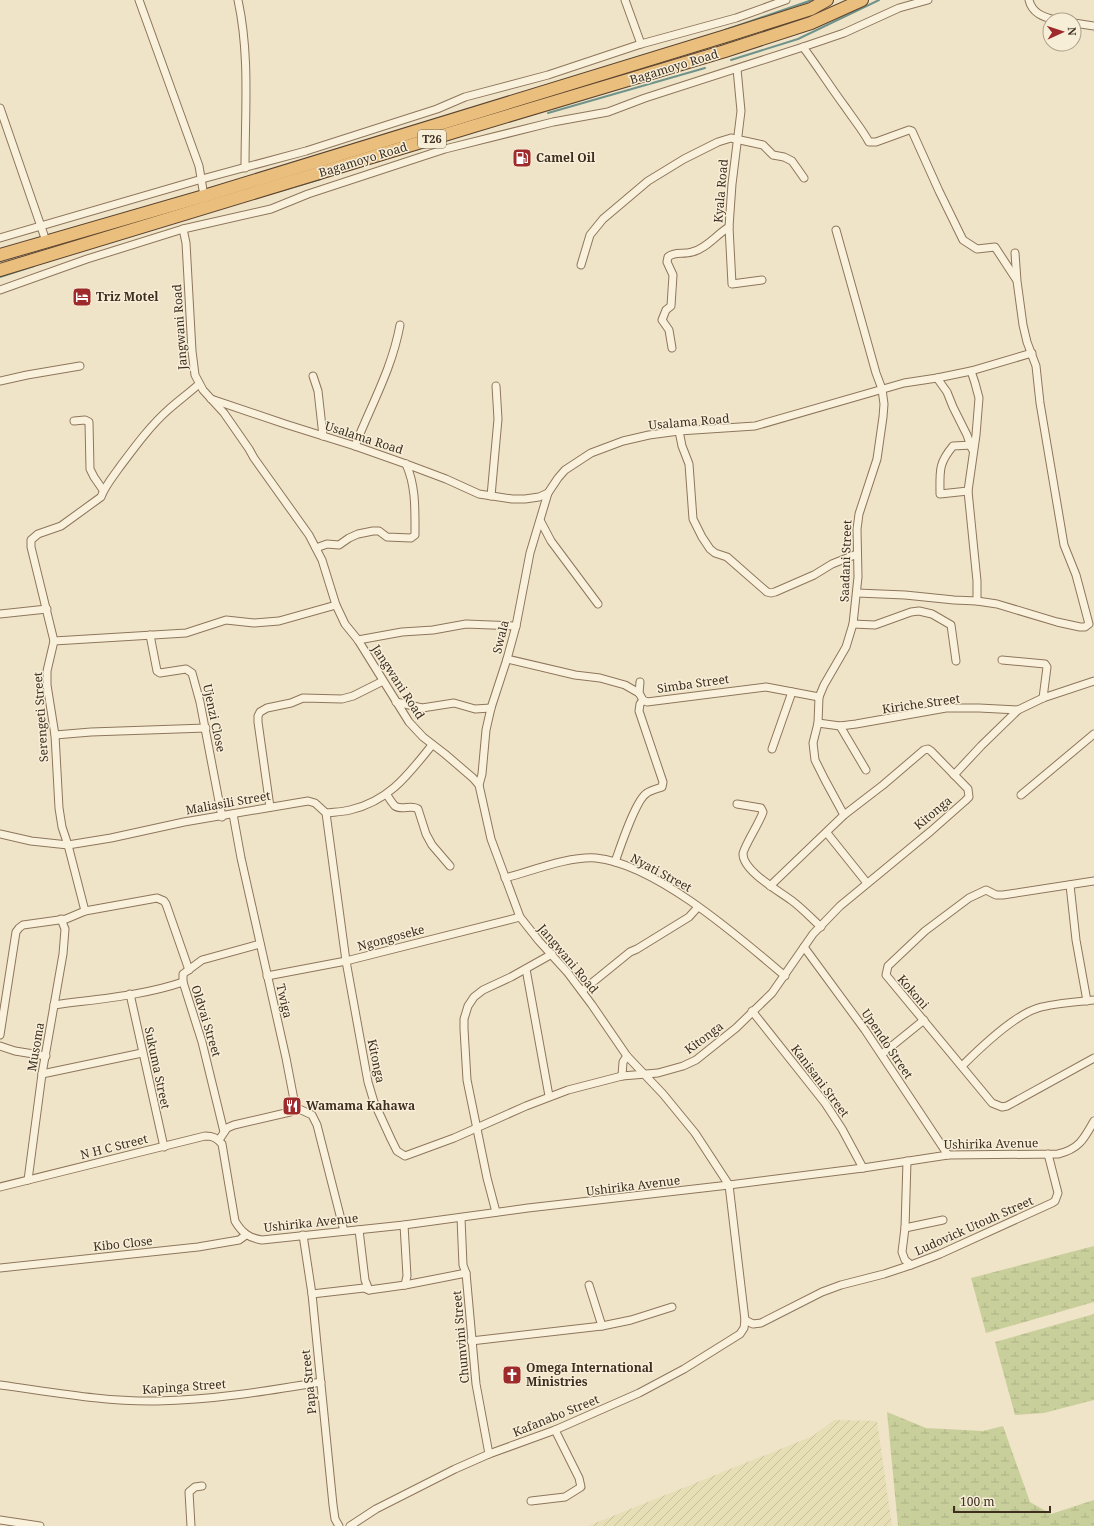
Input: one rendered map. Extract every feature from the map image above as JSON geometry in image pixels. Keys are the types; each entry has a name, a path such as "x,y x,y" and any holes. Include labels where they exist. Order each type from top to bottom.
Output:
{"highway":[{"name":"Bagamoyo Road","path":"0,255 204,196 730,36 810,8 827,0"},
{"name":"Bagamoyo Road","path":"0,270 718,53 811,23 862,0"}],"street":[{"path":"139,0 199,166 204,196"},
{"path":"238,0 243,20 246,63 245,168"},
{"path":"625,0 641,44"},
{"path":"0,238 202,179 306,151 437,109 465,97 548,75 641,44 736,18 786,0"},
{"path":"0,290 94,256 183,229 271,209 308,194 445,149 553,122 608,112 645,98 803,48 844,33 899,8 928,0"},
{"path":"1029,0 1036,13 1042,15"},
{"path":"1082,24 1094,26"},
{"path":"803,48 821,71 848,112 861,127 869,142 876,142 909,130 912,131 963,240 977,249 995,247 1017,281"},
{"name":"Kyala Road","path":"737,69 741,111 729,226 732,284 762,280"},
{"path":"0,108 46,241"},
{"path":"581,265 588,240 595,228 603,219 648,180 684,159 718,142 731,138 763,145 773,155 788,158 792,161 804,178"},
{"path":"672,348 669,330 662,320 666,310 671,306 673,275 668,262 668,257 674,253 690,253 697,251 729,226"},
{"name":"Jangwani Road","path":"183,229 186,243 192,351 195,375 199,384 209,398 224,413 309,535 322,560 336,605 345,624 358,640 409,722 432,745 472,778 479,786 491,839 520,917 538,941 552,954 582,991 627,1056 695,1133 729,1185"},
{"name":"Saadani Street","path":"836,230 876,373 882,389 884,404 877,460 859,514 857,554 858,577 853,624 846,647 824,685 819,697 818,723 813,743 816,760 844,815"},
{"path":"1016,253 1017,281 1023,326 1036,366 1040,403 1064,545 1076,575 1089,624 1094,630"},
{"path":"355,446 389,368 396,346 400,325"},
{"name":"Usalama Road","path":"209,398 355,446 446,478 479,494 512,499 525,499 539,497 548,493 558,478 566,470 591,453 623,441 649,435 679,431 755,426 904,383 971,371 1032,353"},
{"path":"0,381 80,366"},
{"path":"971,371 979,398 968,492 977,581 977,601"},
{"path":"313,376 318,391 323,436"},
{"path":"937,378 948,392 953,407 972,446 973,456"},
{"name":"Serengeti Street","path":"85,911 62,827 59,808 54,735 47,685 47,671 54,641 31,547 31,540 38,534 61,526 101,497 103,490 149,429 168,410 199,384"},
{"path":"491,496 498,419 496,386"},
{"path":"74,421 85,420 89,422 90,469 103,490"},
{"path":"679,431 682,446 689,464 693,519 696,526 710,549 715,553 727,557 767,592 775,592 814,576 832,564 857,554"},
{"path":"968,492 940,494 940,473 944,458 953,446 972,446"},
{"path":"316,548 327,544 338,545 358,534 373,531 379,531 387,537 411,538 415,535 414,486 412,476 406,464"},
{"name":"Swala","path":"479,786 482,774 486,730 491,708 516,626 530,553 541,522 548,493"},
{"path":"541,522 551,541 598,604"},
{"path":"857,593 977,601 997,604 1057,622 1080,627 1089,624"},
{"path":"54,641 186,633 226,620 254,623 279,621 336,605"},
{"path":"0,614 47,609"},
{"path":"853,624 875,625 911,612 919,611 932,614 951,625 956,661"},
{"path":"358,640 402,632 433,630 466,624 516,626"},
{"name":"Ujenzi Close","path":"150,635 158,671 160,673 186,670 192,673 206,728 222,817"},
{"path":"507,659 575,675 600,678 625,685 639,693 640,682"},
{"path":"1002,660 1045,664 1047,667 1043,698"},
{"path":"270,806 258,722 260,712 267,708 291,703 304,698 342,699 353,696 383,681"},
{"name":"Kiriche Street","path":"818,723 840,726 884,720 946,708 1018,710 1043,698 1094,681"},
{"name":"Simba Street","path":"639,693 643,700 651,701 766,687 819,697"},
{"path":"772,749 792,692"},
{"path":"616,862 634,812 646,793 662,787 663,782 639,711 640,704 643,700"},
{"path":"396,702 422,708 454,703 475,709 491,708"},
{"path":"954,775 989,737 1018,710"},
{"path":"840,726 866,770"},
{"path":"54,735 91,732 206,728"},
{"path":"1021,795 1094,734"},
{"path":"326,813 350,810 374,802 386,795 404,779 432,745"},
{"name":"Kitonga","path":"326,813 346,961 368,1082 374,1102 397,1151 405,1156 476,1129 549,1096 622,1076 658,1073 696,1060 736,1028 772,992 785,976 813,934 840,906 867,882 931,831 969,797 968,789 931,751 928,749 924,750 883,785 844,815 827,833 770,886"},
{"path":"386,795 396,807 401,808 414,806 418,809 426,834 432,845 450,866"},
{"name":"Maliasili Street","path":"0,834 68,845 111,838 184,822 222,817 270,806 308,801 315,803 326,813"},
{"path":"737,804 761,808 763,812 753,834 744,848 744,860 752,870 770,886 791,900 821,927"},
{"name":"Twiga","path":"233,814 241,858 292,1087 295,1102 294,1108"},
{"path":"827,833 867,882"},
{"name":"Nyati Street","path":"505,878 570,860 596,858 616,862 639,871 664,884 725,927 785,976"},
{"name":"Kokoni","path":"1094,881 1003,895 996,895 986,890 977,893 926,931 888,966 886,975 992,1103 1002,1107 1007,1106 1094,1058"},
{"path":"962,1066 987,1042 1030,1011 1039,1008 1090,1001 1076,940 1070,885"},
{"path":"0,1035 17,929 23,925 66,919 85,911 147,899 161,899 166,904 189,970"},
{"path":"582,991 630,952 689,917 698,907"},
{"name":"Ngongoseke","path":"267,976 346,961 520,917"},
{"name":"Musoma","path":"28,1180 42,1074 63,954 65,929 61,919"},
{"name":"Oldvai Street","path":"224,1132 202,1042 183,982 183,974 202,960 260,944"},
{"name":"Upendo Street","path":"804,947 835,987 882,1054 948,1155"},
{"path":"496,1212 476,1129 467,1080 464,1019 468,1006 474,997 483,990 526,969 552,954"},
{"path":"526,969 549,1096"},
{"path":"54,1005 164,988 183,982"},
{"name":"Sukuma Street","path":"130,994 164,1146"},
{"name":"Kanisani Street","path":"752,1011 825,1103 842,1129 863,1168"},
{"path":"882,1054 924,1020"},
{"path":"0,1046 15,1051 46,1056"},
{"path":"42,1074 142,1053"},
{"path":"622,1076 623,1062 627,1056"},
{"path":"246,1235 239,1229 235,1222 225,1153 219,1140 227,1128 290,1112 295,1107 312,1115 317,1125 344,1231"},
{"name":"Ushirika Avenue","path":"246,1235 253,1239 262,1240 404,1225 496,1212 863,1168 948,1155 1058,1154 1067,1152 1084,1139 1094,1121"},
{"name":"N H C Street","path":"0,1187 205,1136 214,1137 219,1140"},
{"name":"Ludovick Utouh Street","path":"907,1161 905,1228 902,1252 905,1260 912,1264 954,1248 1052,1203 1057,1197 1058,1193 1048,1154"},
{"path":"729,1185 745,1320 753,1324 761,1323 835,1287 884,1274 912,1264"},
{"name":"Chumvini Street","path":"461,1218 464,1265 466,1272 476,1384 489,1454"},
{"path":"905,1228 943,1220"},
{"path":"404,1225 407,1276 405,1285"},
{"path":"359,1230 365,1280 369,1290"},
{"name":"Kibo Close","path":"0,1268 198,1247 239,1240 246,1235"},
{"name":"Papa Street","path":"303,1235 312,1294 333,1504 335,1519 339,1526"},
{"path":"312,1294 364,1288 369,1290 405,1285 466,1272"},
{"path":"589,1285 602,1326"},
{"path":"471,1341 602,1326 631,1320 672,1307"},
{"name":"Kafanabo Street","path":"350,1526 376,1509 455,1469 489,1454 555,1430 639,1393 684,1369 740,1334 744,1328 745,1320"},
{"name":"Kapinga Street","path":"0,1385 98,1398 157,1401 190,1400 321,1382"},
{"path":"531,1501 565,1497 581,1487 579,1478 555,1430"},
{"path":"191,1526 189,1492 195,1487 202,1486"},
{"path":"0,1520 40,1526"}],"shaded area":[{"path":"834,1420 877,1421 892,1526 588,1526 813,1436"}],"green space":[{"path":"1094,1246 1094,1302 986,1333 971,1278"},
{"path":"1094,1314 1094,1400 1044,1413 1015,1415 995,1342"},
{"path":"887,1412 926,1428 983,1431 1003,1426 1030,1502 1051,1514 1094,1500 1094,1526 898,1526"}],"waterway":[{"path":"725,30 812,0"},
{"path":"731,60 798,39 879,0"},
{"path":"548,113 705,68"},
{"path":"266,195 321,179"},
{"path":"0,277 34,266"}],"place":[{"name":"Camel Oil","path":"522,158"},
{"name":"Triz Motel","path":"82,297"},
{"name":"Wamama Kahawa","path":"292,1106"},
{"name":"Omega International Ministries","path":"512,1375"}]}
